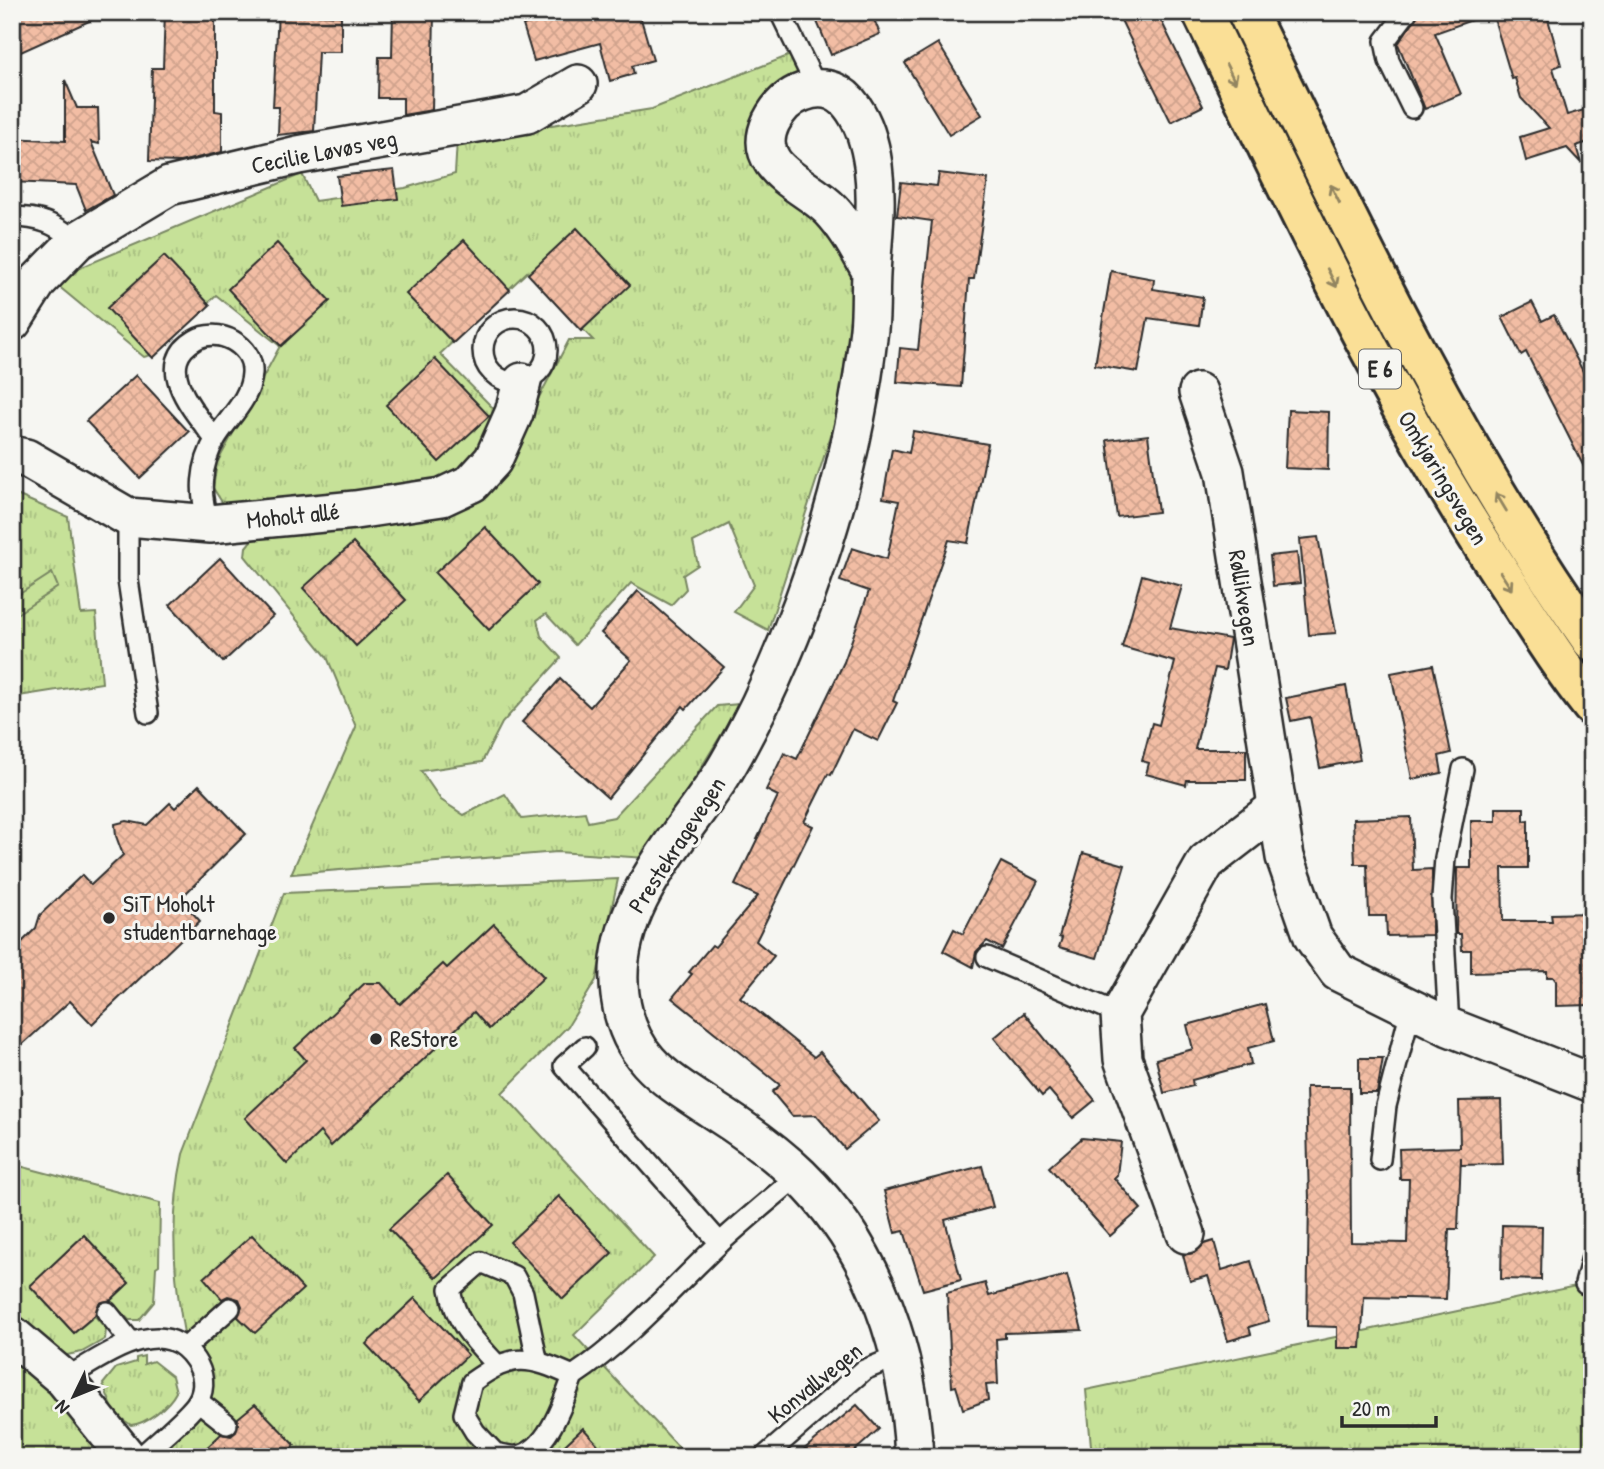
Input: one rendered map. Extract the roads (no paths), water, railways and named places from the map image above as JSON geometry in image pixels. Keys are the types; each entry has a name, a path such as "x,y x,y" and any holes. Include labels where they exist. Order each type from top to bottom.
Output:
{"highway":[{"name":"Omkjøringsvegen","path":"1202,12 1347,307 1406,418 1458,507 1592,706"},
{"name":"Omkjøringsvegen","path":"1247,12 1382,288 1440,396 1551,584 1592,641"}],"street":[{"name":"Cecilie Løvøs veg","path":"12,322 38,281 77,240 169,186 298,155 527,114 578,84"},
{"path":"817,88 804,91 782,105 768,129 765,142 768,154 781,174 822,201 839,218 871,271"},
{"name":"Prestekragevegen","path":"817,88 842,97 852,105 864,125 876,192 870,327 842,476 824,543 794,628 759,707 725,770 630,916 620,960 623,1012 639,1051 652,1068 673,1085 760,1142 799,1175 843,1227 868,1267 901,1354 908,1388 914,1457"},
{"name":"Moholt allé","path":"12,455 26,458 128,517 210,524 355,510 442,497 472,483 493,460 514,413 522,382"},
{"name":"Røllikvegen","path":"1198,392 1225,472 1285,857 1313,937 1338,972 1449,1027 1592,1083"},
{"path":"1186,1234 1123,1059 1120,1014 1206,862 1276,807"},
{"path":"12,1335 64,1379 127,1457"}],"lane":[{"path":"780,12 817,88"},
{"path":"1407,12 1385,41 1389,61 1412,108"},
{"path":"12,217 38,218 55,224 77,240"},
{"path":"210,524 201,502 202,478 215,439 242,402 252,372 250,359 232,340 208,335 198,338 184,349 177,360 177,377 188,402 215,439"},
{"path":"128,517 128,580 148,713"},
{"path":"1449,1027 1442,899 1445,858 1463,769"},
{"path":"987,957 1120,1014"},
{"path":"1380,1160 1386,1106 1411,1009"},
{"path":"585,1047 564,1066 720,1243"},
{"path":"573,1376 537,1359 496,1364 472,1382 464,1414 475,1432 495,1453 518,1456 536,1447 556,1420 573,1376 611,1349 720,1243 799,1175"},
{"path":"1585,1284 1592,1257"},
{"path":"496,1364 462,1327 452,1306 450,1289 481,1262 514,1276 523,1293 537,1359"},
{"path":"186,1347 230,1308"},
{"path":"107,1312 131,1342"},
{"path":"64,1379 131,1342 167,1337 186,1347 201,1370 203,1384 198,1401 141,1457"},
{"name":"Konvallvegen","path":"764,1457 864,1370 901,1354"},
{"path":"198,1401 227,1424"}],"place":[{"name":"SiT Moholt studentbarnehage","path":"109,918"},
{"name":"ReStore","path":"376,1039"}]}
